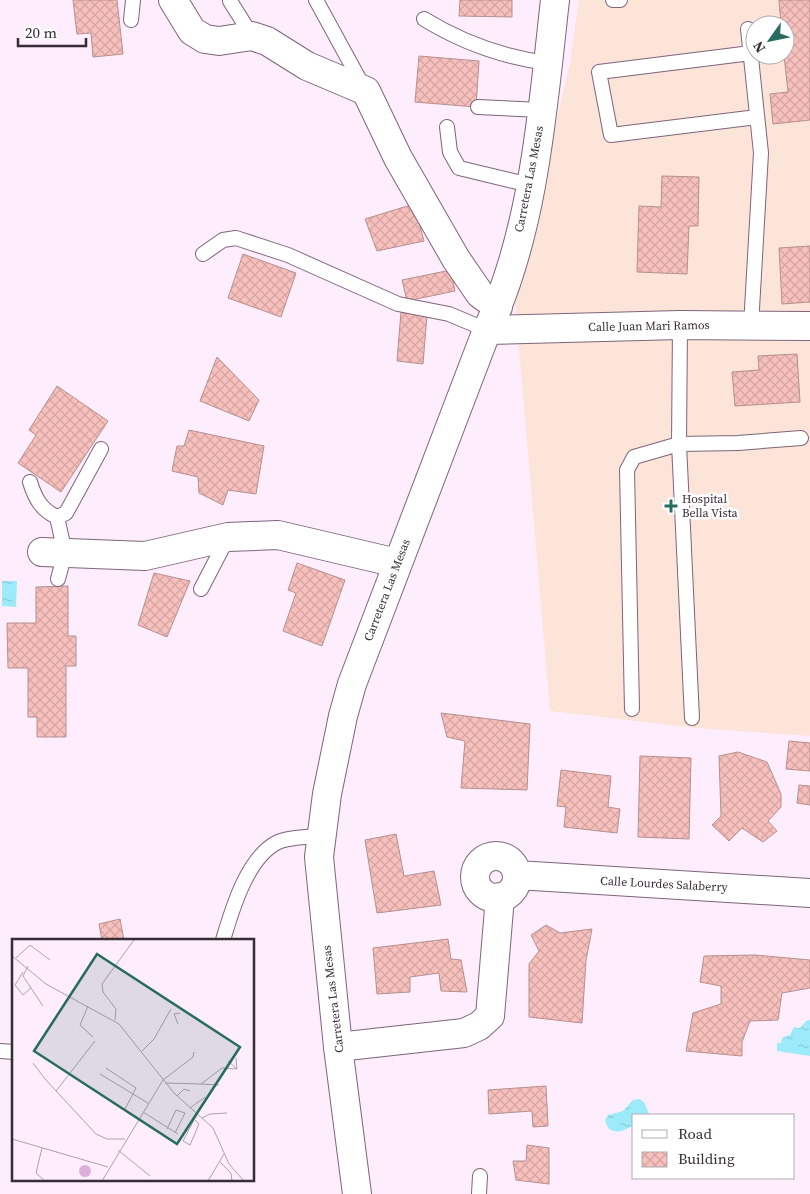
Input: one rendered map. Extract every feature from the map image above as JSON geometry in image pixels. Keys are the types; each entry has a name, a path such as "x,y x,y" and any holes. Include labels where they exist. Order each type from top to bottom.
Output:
{"street":[{"path":"173,0 192,30 205,39 219,41 252,36 267,41 307,66 366,91 398,158 456,259 480,294 492,318"},
{"name":"Carretera Las Mesas","path":"358,1194 338,1047 324,923 319,857 320,836 343,716 352,684 492,318 525,215 542,110 555,0"},
{"name":"Calle Juan Mari Ramos","path":"492,318 680,325 810,326"},
{"path":"54,552 145,556 228,537 278,535 397,563"},
{"path":"499,856 512,862 517,875 511,892 493,898 481,890 476,877 480,864 485,859 499,856"},
{"name":"Calle Lourdes Salaberry","path":"517,875 810,893"},
{"path":"338,1047 464,1033 479,1026 490,1016 500,897"}],"lane":[{"path":"131,20 133,0"},
{"path":"316,0 366,91"},
{"path":"613,0 620,0"},
{"path":"230,1 252,36"},
{"path":"424,19 458,39 480,47 514,59 548,63"},
{"path":"745,54 599,72 611,135 757,117"},
{"path":"751,65 761,153 751,326"},
{"path":"478,107 542,110"},
{"path":"447,127 450,152 459,168 530,185"},
{"path":"203,254 223,240 236,238 288,255 398,304 449,314 492,318"},
{"path":"680,325 679,444 692,718"},
{"path":"632,709 627,470 634,457 679,444 738,443 801,438"},
{"path":"57,517 66,513 101,450"},
{"path":"30,482 42,508 57,517"},
{"path":"57,517 54,552 58,579"},
{"path":"201,589 228,537"},
{"path":"223,939 244,883 263,855 279,841 320,836"},
{"path":"479,1194 480,1176"}],"shaded area":[{"name":"Hospital Bella Vista","path":"579,0 810,0 810,736 696,728 550,711 515,301 570,63"}],"water":[{"path":"2,581 17,581 16,607 2,606"},
{"path":"810,1020 810,1056 777,1051 777,1043 781,1043 782,1038 790,1035 794,1027 800,1028 806,1021"},
{"path":"639,1099 644,1102 649,1114 632,1114 632,1126 624,1130 615,1131 608,1128 605,1120 608,1115 623,1111 633,1100"}],"building":[{"path":"73,0 117,0 123,54 93,57 91,33 77,34"},
{"path":"460,0 512,0 512,17 459,16"},
{"path":"779,0 810,0 810,120 773,124 770,94 788,92 785,65 795,65 795,15 780,15"},
{"path":"419,56 479,61 476,107 415,102"},
{"path":"662,176 699,177 698,226 689,226 687,274 637,272 639,206 661,207"},
{"path":"414,204 424,241 377,251 365,219"},
{"path":"810,246 810,302 782,304 779,248"},
{"path":"243,254 296,273 281,317 228,298"},
{"path":"451,270 455,291 407,301 402,280"},
{"path":"401,312 427,315 423,364 397,361"},
{"path":"797,354 800,402 735,406 732,372 759,370 758,356"},
{"path":"217,357 259,400 249,421 200,401"},
{"path":"57,386 108,421 61,492 18,463 36,435 29,430"},
{"path":"189,430 264,446 256,494 228,490 223,505 199,493 198,477 172,471 177,446 184,446"},
{"path":"297,563 345,580 322,646 283,631 296,593 288,590"},
{"path":"154,573 190,581 167,637 138,625"},
{"path":"68,586 68,636 76,636 76,666 66,666 66,737 37,737 37,717 28,717 28,668 8,668 7,623 36,623 36,587"},
{"path":"441,713 530,724 527,790 461,788 465,741 447,737"},
{"path":"789,741 810,743 810,771 786,769"},
{"path":"738,752 767,762 781,794 781,807 768,821 777,831 763,842 742,828 729,841 712,825 721,816 719,756"},
{"path":"640,756 691,758 689,839 638,837"},
{"path":"561,770 611,776 608,807 620,809 617,833 564,827 566,807 557,806"},
{"path":"799,785 810,786 810,805 797,803"},
{"path":"396,834 404,876 434,871 441,905 377,913 365,840"},
{"path":"120,919 124,939 102,939 99,924"},
{"path":"546,925 560,933 592,929 586,960 582,1023 529,1017 529,964 539,951 531,935"},
{"path":"448,939 451,959 461,960 467,992 441,991 439,973 410,977 410,992 377,994 373,948"},
{"path":"755,955 810,960 810,988 782,993 778,1020 750,1021 742,1042 742,1056 686,1051 693,1013 721,1004 721,986 700,982 704,956"},
{"path":"546,1086 548,1126 533,1127 532,1111 489,1114 488,1090"},
{"path":"527,1145 549,1148 549,1184 516,1180 513,1161 526,1161"}],"place":[{"name":"Hospital Bella Vista","path":"671,506"}]}
